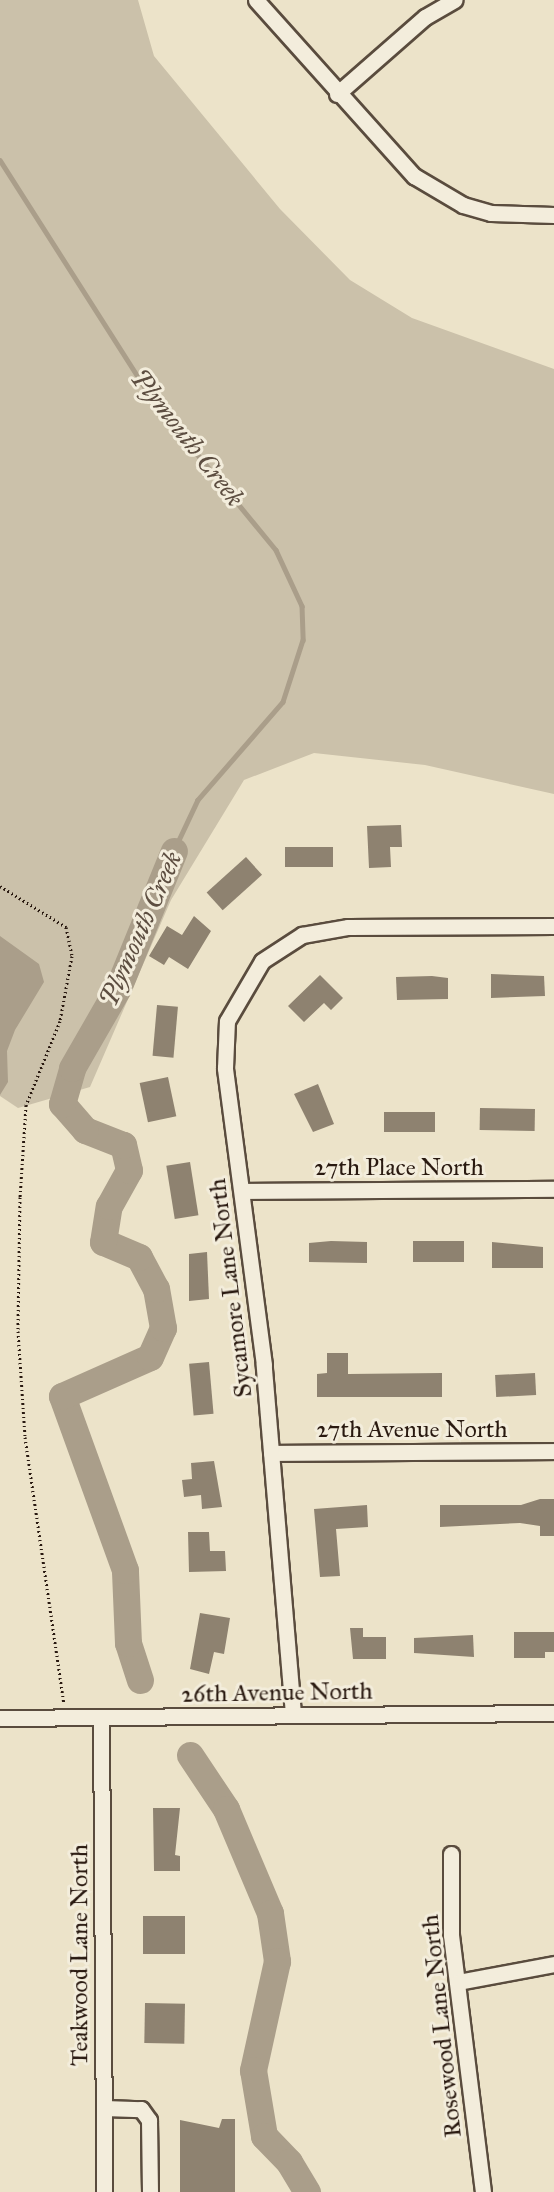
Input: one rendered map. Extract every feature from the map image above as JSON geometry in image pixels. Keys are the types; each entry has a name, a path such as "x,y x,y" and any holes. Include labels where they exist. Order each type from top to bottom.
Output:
{"street":[{"path":"256,0 393,156 438,193 491,213 554,215"},
{"path":"337,94 425,17 455,0"},
{"name":"Sycamore Lane North","path":"293,1714 271,1453 244,1191 223,1044 235,999 262,961 281,946 302,935 348,927 554,926"},
{"name":"27th Place North","path":"244,1191 554,1189"},
{"name":"27th Avenue North","path":"271,1453 554,1451"},
{"name":"26th Avenue North","path":"0,1718 554,1713"},
{"name":"Teakwood Lane North","path":"101,1717 104,2192"},
{"name":"Rosewood Lane North","path":"452,1854 451,1935 483,2192"},
{"path":"458,1982 554,1964"},
{"path":"104,2108 141,2109 149,2120 150,2192"}],"path":[{"path":"0,886 66,927 72,956 60,1021 26,1105 18,1331 25,1437 66,1717"}],"shaded area":[{"path":"0,0 138,0 154,56 280,209 350,280 412,318 554,369 554,794 425,765 314,753 244,780 171,900 90,1087 18,1108 0,1096"},
{"path":"0,936 39,964 44,982 15,1030 7,1051 8,1082 0,1095"}],"building":[{"path":"401,825 402,847 390,847 391,867 369,868 367,826"},
{"path":"285,847 333,847 333,867 285,867"},
{"path":"246,857 262,875 223,910 207,892"},
{"path":"194,916 211,931 188,969 169,957 164,965 149,956 167,926 182,935"},
{"path":"491,974 544,976 545,996 491,998"},
{"path":"320,975 343,998 331,1010 324,1003 304,1022 288,1006"},
{"path":"396,977 448,978 448,999 397,1000"},
{"path":"157,1005 178,1007 173,1058 153,1056"},
{"path":"168,1077 176,1116 148,1122 140,1083"},
{"path":"318,1084 334,1124 313,1132 294,1094"},
{"path":"480,1108 535,1109 535,1131 480,1130"},
{"path":"384,1112 435,1112 435,1132 384,1132"},
{"path":"190,1162 198,1215 175,1219 166,1166"},
{"path":"413,1241 464,1241 464,1262 413,1262"},
{"path":"367,1242 367,1263 309,1262 309,1243"},
{"path":"492,1242 543,1247 543,1268 492,1268"},
{"path":"207,1252 209,1299 189,1301 189,1254"},
{"path":"327,1353 348,1353 348,1374 442,1373 442,1397 317,1397 317,1374 327,1373"},
{"path":"209,1362 214,1414 194,1416 189,1364"},
{"path":"535,1373 536,1395 496,1397 495,1375"},
{"path":"214,1461 222,1507 202,1509 201,1495 184,1497 182,1480 192,1479 191,1463"},
{"path":"540,1499 554,1499 554,1536 540,1536 540,1526 520,1523 440,1527 440,1505 521,1505"},
{"path":"367,1505 368,1527 336,1529 340,1576 320,1577 314,1509"},
{"path":"188,1532 209,1532 210,1551 225,1551 226,1571 189,1572"},
{"path":"200,1613 230,1618 224,1654 214,1652 209,1674 190,1669"},
{"path":"350,1628 363,1628 363,1637 386,1637 386,1659 353,1659"},
{"path":"514,1632 554,1632 554,1652 545,1652 545,1658 514,1658"},
{"path":"473,1635 474,1657 414,1653 414,1638"},
{"path":"153,1808 180,1808 175,1855 180,1856 180,1871 154,1871"},
{"path":"143,1916 185,1916 185,1954 143,1954"},
{"path":"145,2003 185,2004 184,2044 144,2043"},
{"path":"222,2119 235,2119 235,2192 180,2192 180,2120 219,2128"}],"waterway":[{"name":"Plymouth Creek","path":"0,160 152,399 276,550 302,606 303,640 283,702 198,800 174,851"},
{"name":"Plymouth Creek","path":"140,1680 128,1643 125,1570 62,1396 150,1357 163,1328 156,1289 139,1257 103,1242 109,1206 129,1170 123,1145 85,1130 62,1104 72,1068 118,988 174,851"},
{"name":"Plymouth Creek","path":"190,1755 226,1809 270,1913 277,1961 253,2070 264,2136 289,2162 307,2192"}]}
